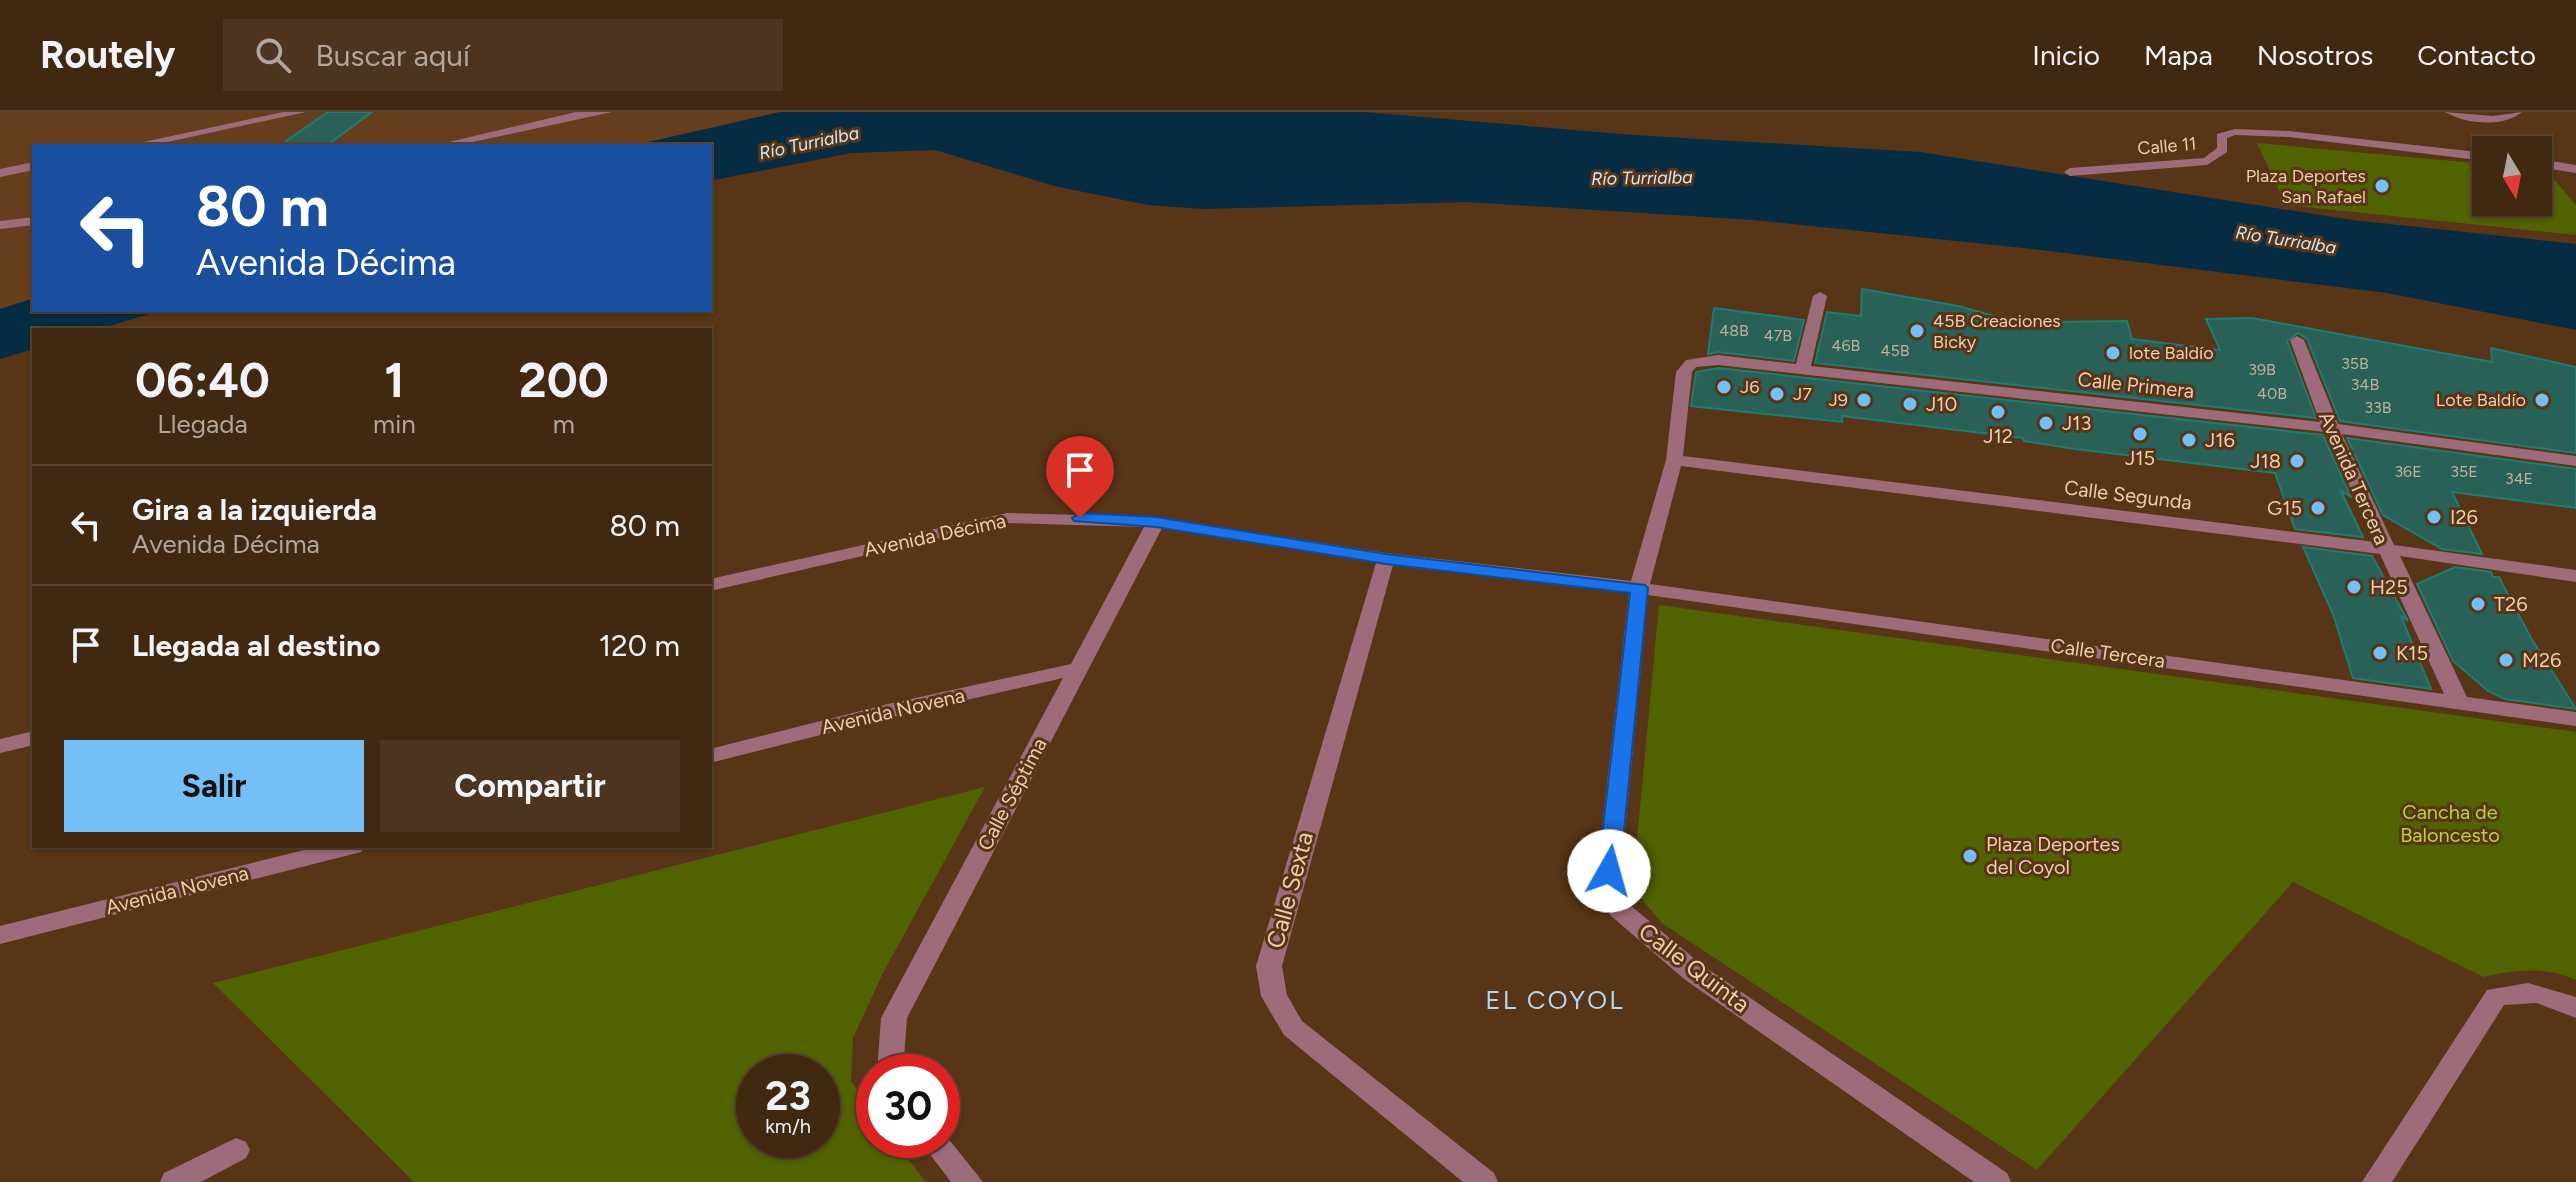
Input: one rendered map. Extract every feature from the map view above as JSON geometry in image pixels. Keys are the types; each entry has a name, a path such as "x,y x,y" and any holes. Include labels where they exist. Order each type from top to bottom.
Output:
{"street":[{"path":"141,144 300,112"},
{"path":"447,144 591,112 606,112"},
{"path":"2457,114 2490,119 2508,118 2516,112"},
{"name":"Calle 11","path":"2070,172 2207,161 2223,149 2221,136 2235,132 2289,134 2472,155"},
{"path":"2552,165 2576,169"},
{"path":"0,173 32,166"},
{"path":"0,225 32,221"},
{"path":"1802,370 1820,296"},
{"name":"Avenida Tercera","path":"2297,340 2331,428 2458,701"},
{"name":"Calle Primera","path":"1691,363 1718,360 2331,428 2576,461"},
{"name":"Calle Quinta","path":"1691,363 1684,372 1674,460 1639,588 1609,871 1619,909 1693,972 1997,1182"},
{"name":"Calle Segunda","path":"1674,460 2506,564 2576,576"},
{"name":"Avenida Décima","path":"712,585 1007,518 1156,522 1386,559 1639,588"},
{"name":"Calle Séptima","path":"890,1054 894,1018 1156,522"},
{"name":"Calle Sexta","path":"1386,559 1269,966 1274,996 1293,1028 1484,1182"},
{"name":"Calle Tercera","path":"1639,588 2576,719"},
{"name":"Avenida Novena","path":"712,756 1077,669"},
{"path":"0,746 32,738"},
{"name":"Avenida Novena","path":"0,935 345,848"},
{"path":"2376,1182 2496,997 2520,991 2549,994 2576,1008"},
{"path":"174,1182 236,1150"},
{"path":"948,1158 969,1182"}],"shaded area":[{"path":"0,112 780,112 640,144 32,144 32,301 0,310"}],"green space":[{"name":"Plaza Deportes San Rafael","path":"2257,143 2472,163 2472,216 2552,216 2552,177 2576,205 2576,235 2286,205"},
{"name":"Cancha de Baloncesto","path":"1659,605 2576,732 2576,980 2554,973 2531,971 2484,977 2293,882 2037,1170 1663,924 1643,901 1634,871"},
{"path":"985,787 883,973 853,1038 851,1081 856,1088 856,1158 907,1158 926,1182 414,1182 213,983"}],"water":[{"name":"Río Turrialba","path":"780,112 1364,112 1633,135 1920,152 2352,220 2576,244 2576,330 2387,293 2033,249 1753,220 1467,202 1203,209 1148,205 1054,186 935,150 851,153 712,181 712,144 640,144"},
{"path":"32,299 32,312 155,312 103,328 32,328 32,350 0,359 0,309"}],"building":[{"path":"328,112 372,112 329,144 282,144"},
{"path":"1862,289 1958,306 2001,318 2044,322 2127,321 2132,339 2220,350 2206,319 2252,318 2492,362 2491,348 2576,367 2576,453 2340,421 2307,339 2298,333 2287,341 2316,418 1815,363 1827,312 1861,316"},
{"path":"1714,308 1804,320 1794,361 1718,352 1708,354"},
{"path":"1718,368 2323,435 2351,497 2341,491 2363,537 2295,529 2275,473 1842,416 1842,422 1691,406 1696,372"},
{"path":"2347,438 2576,469 2576,508 2452,492 2482,554 2442,549 2383,515"},
{"path":"2303,547 2372,556 2408,621 2401,616 2431,689 2353,678 2333,614"},
{"path":"2455,567 2491,572 2493,577 2499,577 2531,638 2576,709 2505,699 2488,691 2453,661 2417,584"}],"place":[{"name":"Plaza Deportes San Rafael","path":"2382,186"},
{"name":"45B Creaciones Bicky","path":"1917,331"},
{"name":"lote Baldío","path":"2113,353"},
{"name":"J6","path":"1724,387"},
{"name":"J7","path":"1777,394"},
{"name":"J9","path":"1864,400"},
{"name":"Lote Baldío","path":"2542,400"},
{"name":"J10","path":"1910,404"},
{"name":"J12","path":"1998,412"},
{"name":"J13","path":"2046,423"},
{"name":"J15","path":"2140,434"},
{"name":"J16","path":"2189,440"},
{"name":"J18","path":"2297,461"},
{"name":"G15","path":"2318,508"},
{"name":"I26","path":"2434,517"},
{"name":"H25","path":"2354,587"},
{"name":"T26","path":"2478,604"},
{"name":"K15","path":"2380,653"},
{"name":"M26","path":"2506,660"},
{"name":"Plaza Deportes del Coyol","path":"1970,856"}],"district":[{"name":"EL COYOL","path":"1555,1000"}],"route":[{"path":"1080,518 1156,522 1386,559 1639,588 1609,871"}]}
